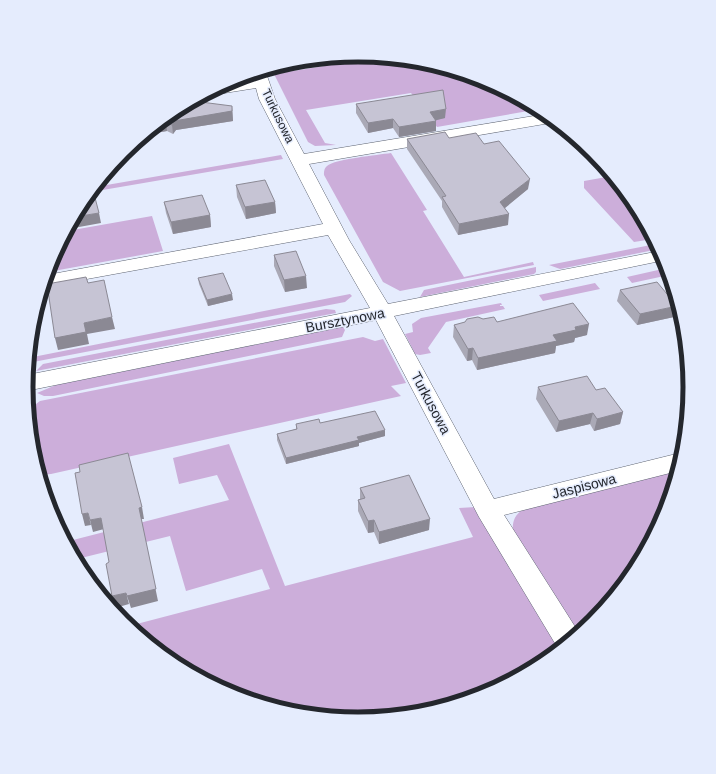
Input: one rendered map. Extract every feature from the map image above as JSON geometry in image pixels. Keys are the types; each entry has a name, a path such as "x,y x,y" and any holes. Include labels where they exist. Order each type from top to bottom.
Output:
{"street":[{"name":"Turkusowa","path":"261,77 267,99 334,228 382,312 488,510 566,637"},
{"name":"Turkusowa","path":"300,160 542,119"},
{"path":"51,280 334,228"},
{"name":"Bursztynowa","path":"33,382 656,257"},
{"name":"Jaspisowa","path":"488,510 674,464"}],"shaded area":[{"path":"358,62 421,68 462,79 482,87 502,96 528,111 437,127 411,93 306,110 325,143 336,145 315,146 308,142 274,74"},
{"path":"391,153 427,210 423,211 464,277 533,262 534,265 400,291 383,282 324,175 324,172 327,166 339,161"},
{"path":"281,155 283,159 99,191 103,186"},
{"path":"606,177 628,206 647,240 634,242 584,188 584,181"},
{"path":"152,216 163,251 55,271 74,230"},
{"path":"650,245 652,250 560,269 549,265"},
{"path":"536,267 536,272 534,274 420,297 424,290"},
{"path":"661,269 663,276 632,283 627,277"},
{"path":"595,283 600,289 543,301 539,295"},
{"path":"350,294 352,296 345,302 34,362 35,357"},
{"path":"501,303 502,305 500,306 503,306 505,309 446,322 428,348 431,353 420,355 415,354 405,334 413,332 412,324 421,318"},
{"path":"326,309 335,310 336,313 36,371 43,364"},
{"path":"343,327 345,330 342,337 53,396 44,396 37,393 56,385"},
{"path":"363,337 375,341 383,339 406,383 391,386 401,396 45,474 39,450 34,408 34,406 40,401"},
{"path":"229,444 285,586 473,537 459,508 476,507 557,644 520,668 482,687 442,701 400,709 358,712 295,706 254,695 214,678 177,657 160,645 136,624 270,589 262,569 186,591 170,536 82,558 73,540 229,500 217,475 179,484 173,458"},
{"path":"672,471 666,491 649,531 628,568 616,585 588,617 574,629 513,533 513,522 523,509"}],"building":[{"path":"443,90 446,109 430,112 436,121 399,127 393,119 368,123 356,104"},
{"path":"203,102 232,106 232,111 174,121 172,125 168,123"},
{"path":"445,132 449,138 476,133 484,144 499,141 530,179 500,202 509,214 459,224 442,197 446,196 407,139"},
{"path":"265,180 275,202 245,207 236,185"},
{"path":"202,195 210,215 171,222 164,202"},
{"path":"95,197 99,213 82,216"},
{"path":"296,251 306,276 284,280 274,255"},
{"path":"223,273 232,294 207,300 198,278"},
{"path":"86,277 88,283 104,280 112,317 84,323 86,332 55,338 48,290 50,283"},
{"path":"657,282 671,298 673,307 640,314 620,290"},
{"path":"573,303 589,324 575,327 576,330 553,335 557,341 478,358 473,348 468,349 454,325 465,322 467,319 478,317 483,319 494,317 497,322"},
{"path":"587,376 596,390 605,388 623,412 597,419 593,413 559,421 538,387"},
{"path":"375,411 385,430 357,437 359,440 286,458 277,434 297,429 296,424 319,419 320,423"},
{"path":"128,453 142,507 139,508 156,589 127,596 126,593 112,596 106,564 109,562 101,518 90,520 88,513 82,514 75,473 80,472 79,465"},
{"path":"409,475 430,519 379,532 374,520 368,521 358,500 365,498 360,488"}]}
